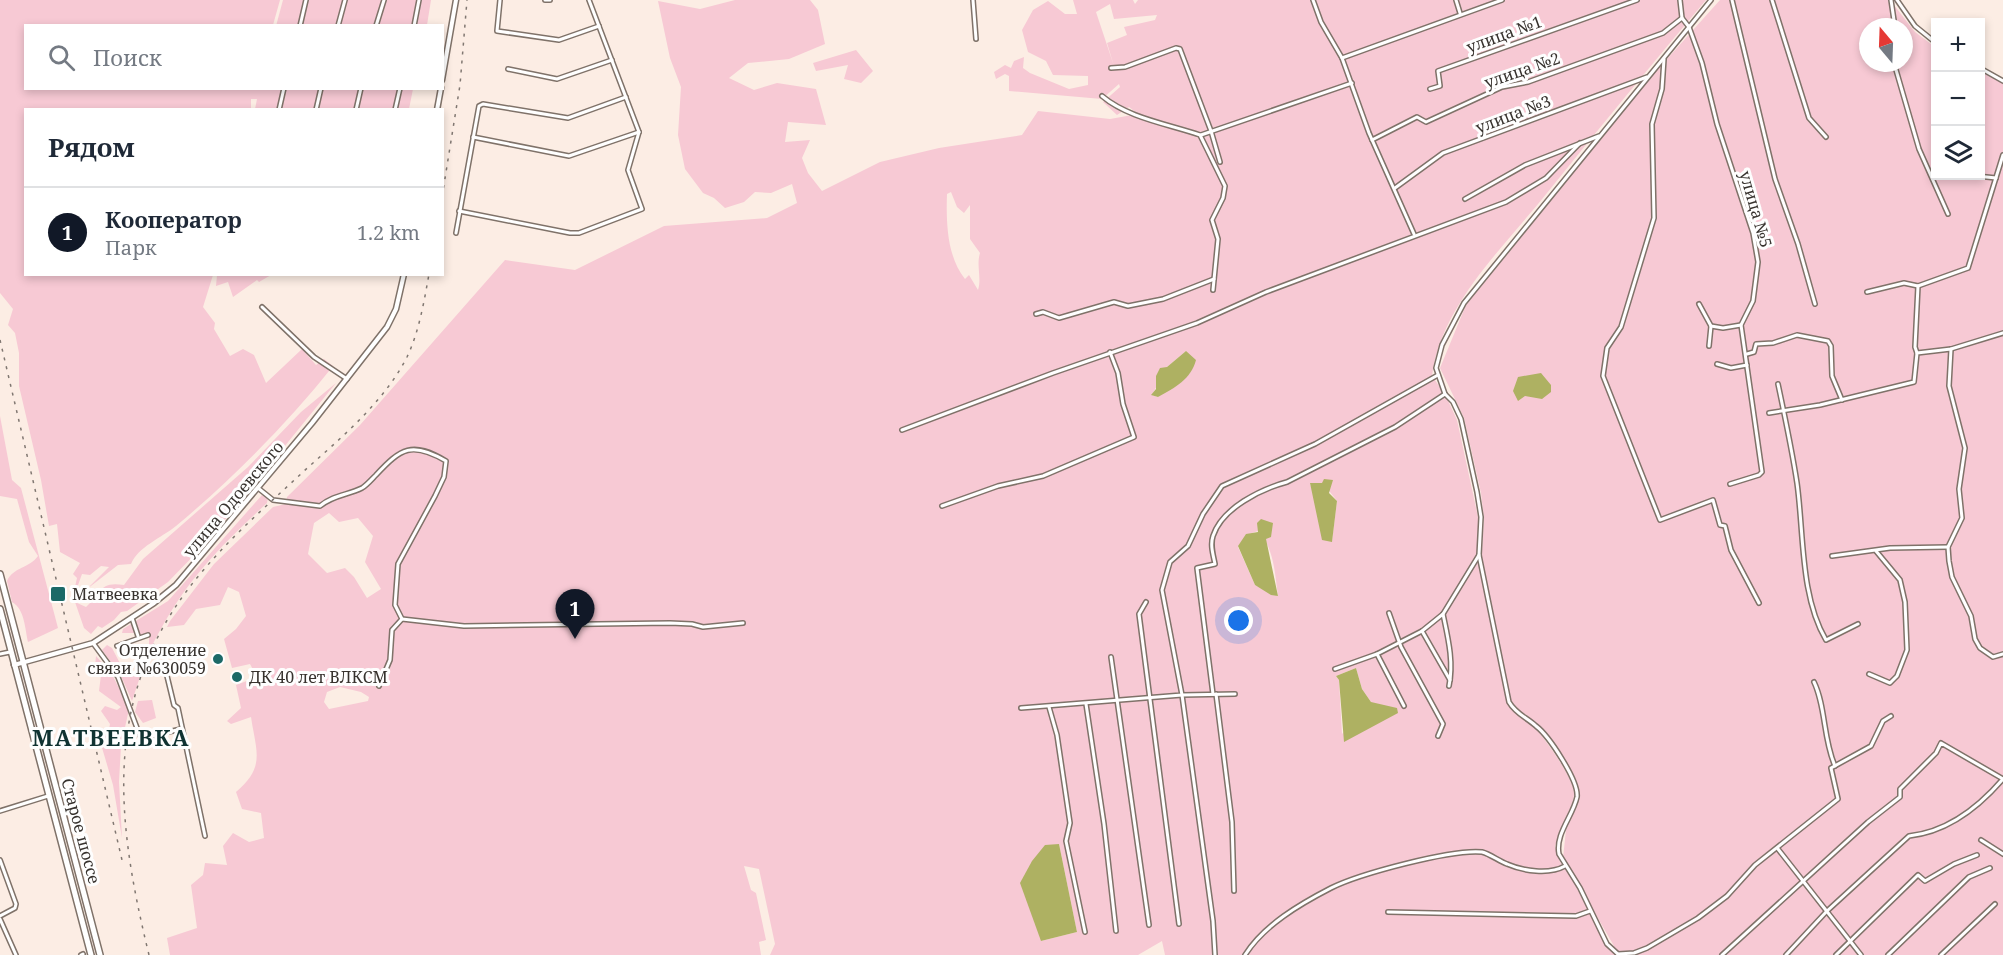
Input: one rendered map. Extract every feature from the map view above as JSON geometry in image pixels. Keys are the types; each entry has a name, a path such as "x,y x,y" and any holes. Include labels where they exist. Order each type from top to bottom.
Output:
{"highway":[{"name":"Старое шоссе","path":"0,574 100,955"},
{"name":"Старое шоссе","path":"0,609 91,955"},
{"path":"48,796 57,793"}],"street":[{"path":"300,24 306,0"},
{"path":"339,24 345,0"},
{"path":"377,24 384,0"},
{"path":"414,24 419,0"},
{"path":"444,69 456,0"},
{"path":"500,0 497,31 559,40 599,26"},
{"path":"545,0 550,0"},
{"path":"459,211 579,233 642,209 628,170 639,132 589,0"},
{"path":"974,0 976,39"},
{"path":"1313,0 1321,22 1342,58 1372,140 1414,234"},
{"path":"1456,0 1460,13"},
{"path":"1342,58 1460,13 1502,0"},
{"name":"улица №1","path":"1430,89 1440,86 1438,71 1637,0"},
{"path":"1680,0 1682,18"},
{"path":"1711,0 1464,303 1442,345 1436,368 1445,394 1453,402 1461,419 1477,492 1481,517 1479,555 1509,702 1515,712 1538,727 1556,749 1577,793 1558,847 1565,866 1580,888 1607,944 1618,955 1634,953 1647,948 1686,926 1727,896 1755,865 1838,799 1831,768 1871,746 1883,721 1891,716"},
{"path":"1732,0 1775,179 1798,244 1815,304"},
{"path":"1772,0 1809,118 1826,137"},
{"path":"1891,0 1893,18"},
{"path":"1897,0 1915,26 1931,40"},
{"name":"улица №5","path":"1682,18 1689,27 1702,63 1717,124 1753,233 1758,262 1753,301 1741,325"},
{"name":"улица №2","path":"1372,140 1417,117 1426,122 1502,87 1528,82 1663,33 1682,18"},
{"path":"444,38 449,39"},
{"path":"1111,68 1125,67 1176,48 1180,49 1211,130 1220,162"},
{"path":"1664,57 1662,89 1652,124 1654,218 1622,327 1607,348 1603,376 1660,520 1713,500 1720,525 1725,526 1731,550 1759,603"},
{"path":"508,69 557,79 612,60"},
{"path":"1985,71 2003,81"},
{"path":"1897,72 1920,149 1948,214"},
{"name":"улица №3","path":"1395,188 1443,153 1648,76"},
{"path":"1102,96 1113,105 1127,111 1200,135 1352,83"},
{"path":"279,108 284,90"},
{"path":"316,108 321,90"},
{"path":"356,108 361,90"},
{"path":"395,108 400,90"},
{"path":"437,108 441,90"},
{"path":"456,233 479,106 483,104 568,118 626,97"},
{"path":"473,137 569,156 639,132"},
{"path":"1200,135 1225,186 1223,198 1212,219 1218,238 1213,290"},
{"path":"1465,199 1525,165 1600,135"},
{"path":"902,430 1110,352 1197,323 1266,292 1414,234 1469,217 1523,194 1546,178 1580,143"},
{"path":"1867,292 1904,283 1918,286 1968,268 2003,155"},
{"path":"1985,177 1996,178"},
{"name":"улица Одоевского","path":"14,665 93,643 132,618 176,585 258,488 387,327 396,309 404,276"},
{"path":"1036,314 1042,312 1059,318 1114,302 1128,306 1163,299 1214,279"},
{"path":"1769,413 1842,400 1914,382 1918,286"},
{"path":"1699,304 1711,326 1709,346"},
{"path":"262,307 314,357 347,379"},
{"path":"1711,326 1723,328 1741,325 1762,472 1730,484"},
{"path":"1917,353 1951,349 2003,333"},
{"path":"1746,354 1754,352 1757,344 1773,343 1797,335 1828,341 1832,346 1832,376 1842,400"},
{"path":"1951,349 1949,386 1965,448 1959,489 1962,518 1948,547 1952,577 1971,616 1975,639 1987,655 2003,654"},
{"path":"942,506 998,486 1043,476 1134,437 1123,404 1118,373 1110,352"},
{"path":"1717,364 1731,368 1748,365"},
{"path":"1215,955 1213,921 1182,695 1162,590 1170,562 1188,546 1203,513 1222,486 1315,444 1414,392 1438,375"},
{"path":"1778,384 1797,484 1808,593 1819,629 1826,640 1858,624"},
{"path":"1234,891 1232,822 1197,568 1215,564 1211,546 1214,533 1235,506 1268,487 1287,482 1395,427 1445,394"},
{"path":"258,488 273,500 320,506 329,499 364,487 394,455 404,451 423,448 446,461 444,477 398,564 395,605 402,619"},
{"path":"1832,556 1890,548 1948,547"},
{"path":"1869,674 1890,683 1897,676 1907,650 1902,586 1876,551"},
{"path":"1335,669 1377,654 1422,631 1443,614 1479,555"},
{"path":"1146,602 1139,614 1179,924"},
{"path":"1389,613 1400,642 1443,724 1438,736"},
{"path":"1443,614 1449,643 1449,686"},
{"path":"132,618 138,637"},
{"path":"402,619 464,626 670,623 703,627 743,623"},
{"path":"379,686 390,660 392,630 402,619"},
{"path":"1422,631 1450,680"},
{"path":"117,646 148,635"},
{"path":"93,643 118,677 140,736 147,737 181,729"},
{"path":"0,654 10,652"},
{"path":"1377,654 1404,706"},
{"path":"1111,657 1149,925"},
{"path":"167,676 174,705 178,708 205,836"},
{"path":"1814,682 1819,693 1822,722 1835,766"},
{"path":"1021,708 1182,695 1235,694"},
{"path":"1086,704 1104,824 1116,931"},
{"path":"1049,707 1057,735 1070,822 1066,841 1085,932"},
{"path":"1722,955 1900,797 1900,789 1936,753 1941,743 2003,779 1952,824 1923,835 1909,836 1827,911 1786,955"},
{"path":"0,811 48,796"},
{"path":"1981,840 2003,854"},
{"path":"1778,849 1861,955"},
{"path":"1245,955 1267,928 1332,887 1396,867 1440,855 1484,852 1509,866 1540,872 1565,866"},
{"path":"1836,955 1918,875 1925,881 1954,864 1977,855"},
{"path":"0,860 16,904 15,908 0,917 16,955"},
{"path":"1888,955 1969,877 1990,868"},
{"path":"1941,955 1995,904"},
{"path":"1388,912 1576,916 1590,911"}],"shaded area":[{"path":"0,0 280,0 273,24 24,24 24,90 413,90 409,108 255,108 257,99 251,99 251,108 24,108 24,276 213,276 203,307 215,323 214,329 230,356 243,349 254,355 266,383 302,349 316,365 324,359 333,366 278,429 217,490 176,526 144,548 131,564 118,565 87,589 109,567 101,566 90,575 82,574 77,588 75,587 77,578 73,574 80,563 60,552 57,524 49,526 41,480 19,386 19,353 15,333 8,325 13,309 0,293"},
{"path":"283,0 431,0 427,24 277,24"},
{"path":"735,0 810,0 818,10 825,44 789,59 748,63 729,78 754,90 777,83 816,89 826,125 788,122 785,142 810,140 802,158 808,173 822,191 880,162 939,148 1022,135 1038,111 1110,119 1138,114 1129,107 1117,115 1103,102 1120,87 1119,84 1102,99 1009,91 1009,76 1005,74 996,79 994,72 1005,65 1011,68 1014,61 1024,57 1023,68 1030,73 1069,89 1088,85 1088,76 1053,75 1046,61 1028,52 1022,30 1033,10 1048,1 1065,14 1077,14 1073,0 1133,0 1135,4 1138,0 1706,0 1494,256 1461,301 1448,325 1438,350 1432,376 1445,394 1457,420 1478,517 1478,562 1482,551 1484,519 1481,493 1464,418 1440,368 1466,305 1658,69 1720,0 1890,0 1904,18 1859,18 1859,72 1913,72 1913,29 1931,44 1931,180 1985,180 1985,74 2003,83 2003,955 1165,955 1162,941 1138,955 770,955 775,944 759,869 744,866 751,890 756,893 766,940 759,942 761,955 170,955 167,938 197,928 191,885 203,875 205,863 227,865 223,846 233,833 249,842 264,838 261,813 242,809 236,792 252,775 257,758 251,717 231,724 227,721 241,708 236,685 257,677 250,664 232,668 224,639 246,616 239,592 228,587 220,605 196,609 184,625 167,627 214,564 273,507 286,504 287,497 360,425 505,260 575,270 664,226 767,218 797,203 792,184 771,193 755,192 744,202 725,208 714,198 703,193 685,169 678,135 681,87 670,58 658,1 700,9","holes":["1110,4 1114,19 1157,15 1155,20 1124,27 1127,35 1107,43 1114,66 1096,12","951,192 957,207 964,213 970,205 970,239 980,253 978,290 969,275 965,279 954,260 949,239 947,194","1186,351 1158,397 1152,395 1167,367","1323,483 1337,501 1332,541 1310,484","329,513 339,522 358,518 373,536 365,562 381,589 367,598 354,577 345,568 327,573 308,554 314,523","1258,531 1271,553 1278,596 1255,585 1238,547 1246,535","1356,668 1362,689 1371,702 1342,734 1339,680 1336,676","340,687 361,692 369,697 368,701 329,709 324,702 327,692","1540,726 1569,767 1577,792 1577,803 1573,812 1568,813 1574,794 1570,780 1538,731","1562,827 1566,830 1563,858 1614,946 1612,951 1596,927 1573,879 1560,862 1555,846","1059,844 1077,932 1041,941"]},
{"path":"856,50 873,71 861,83 844,79 848,65 816,71 813,63"},
{"path":"217,276 269,276 259,282 257,280 233,297 228,282 216,286"},
{"path":"1186,351 1196,360 1190,373 1176,386 1158,397 1151,395 1156,389 1156,376 1160,368 1167,367"},
{"path":"1541,373 1551,385 1551,392 1542,399 1525,396 1518,401 1513,391 1518,377"},
{"path":"336,383 206,543 168,582 127,611 121,612 102,628 98,626 91,634 84,628 75,602 86,607 90,603 89,594 97,595 108,585 124,585 143,559 248,467 301,412"},
{"path":"0,416 12,480 21,488 58,628 28,642 22,615 12,602 7,581 13,573 31,563 38,556 29,542 17,499 0,496"},
{"path":"1324,479 1333,480 1329,493 1337,501 1332,542 1322,540 1310,483 1322,483"},
{"path":"262,495 268,497 267,503 199,572 172,609 148,654 146,653 149,647 149,634 139,636 138,633 122,633 123,629 168,601"},
{"path":"1261,519 1273,523 1271,537 1266,539 1278,596 1271,595 1255,585 1238,546 1246,534 1258,532 1257,523"},
{"path":"107,645 112,648 125,673 142,671 132,701 121,676 102,650"},
{"path":"96,656 112,674 129,709 121,746 119,782 122,838 113,785 98,734 109,729 110,724 101,711 105,706 117,710 121,707 99,691 101,675 95,666"},
{"path":"1356,668 1362,689 1371,702 1397,708 1398,713 1344,742 1339,680 1336,676"},
{"path":"152,700 156,718 143,723 135,712 138,701"},
{"path":"1059,844 1077,932 1041,941 1020,883 1032,861 1045,845"}],"railway":[{"path":"444,185 460,85 467,0"},
{"path":"149,955 128,850 124,800 125,752 133,704 148,657 173,611 218,553 347,432 386,389 407,357 415,337 429,276"},
{"path":"0,340 122,860"}],"place":[{"name":"Матвеевка","path":"58,594"},
{"name":"Кооператор","path":"575,639"},
{"name":"Отделение связи №630059","path":"218,659"},
{"name":"ДК 40 лет ВЛКСМ","path":"237,677"}],"district":[{"name":"МАТВЕЕВКА","path":"111,737"}]}
